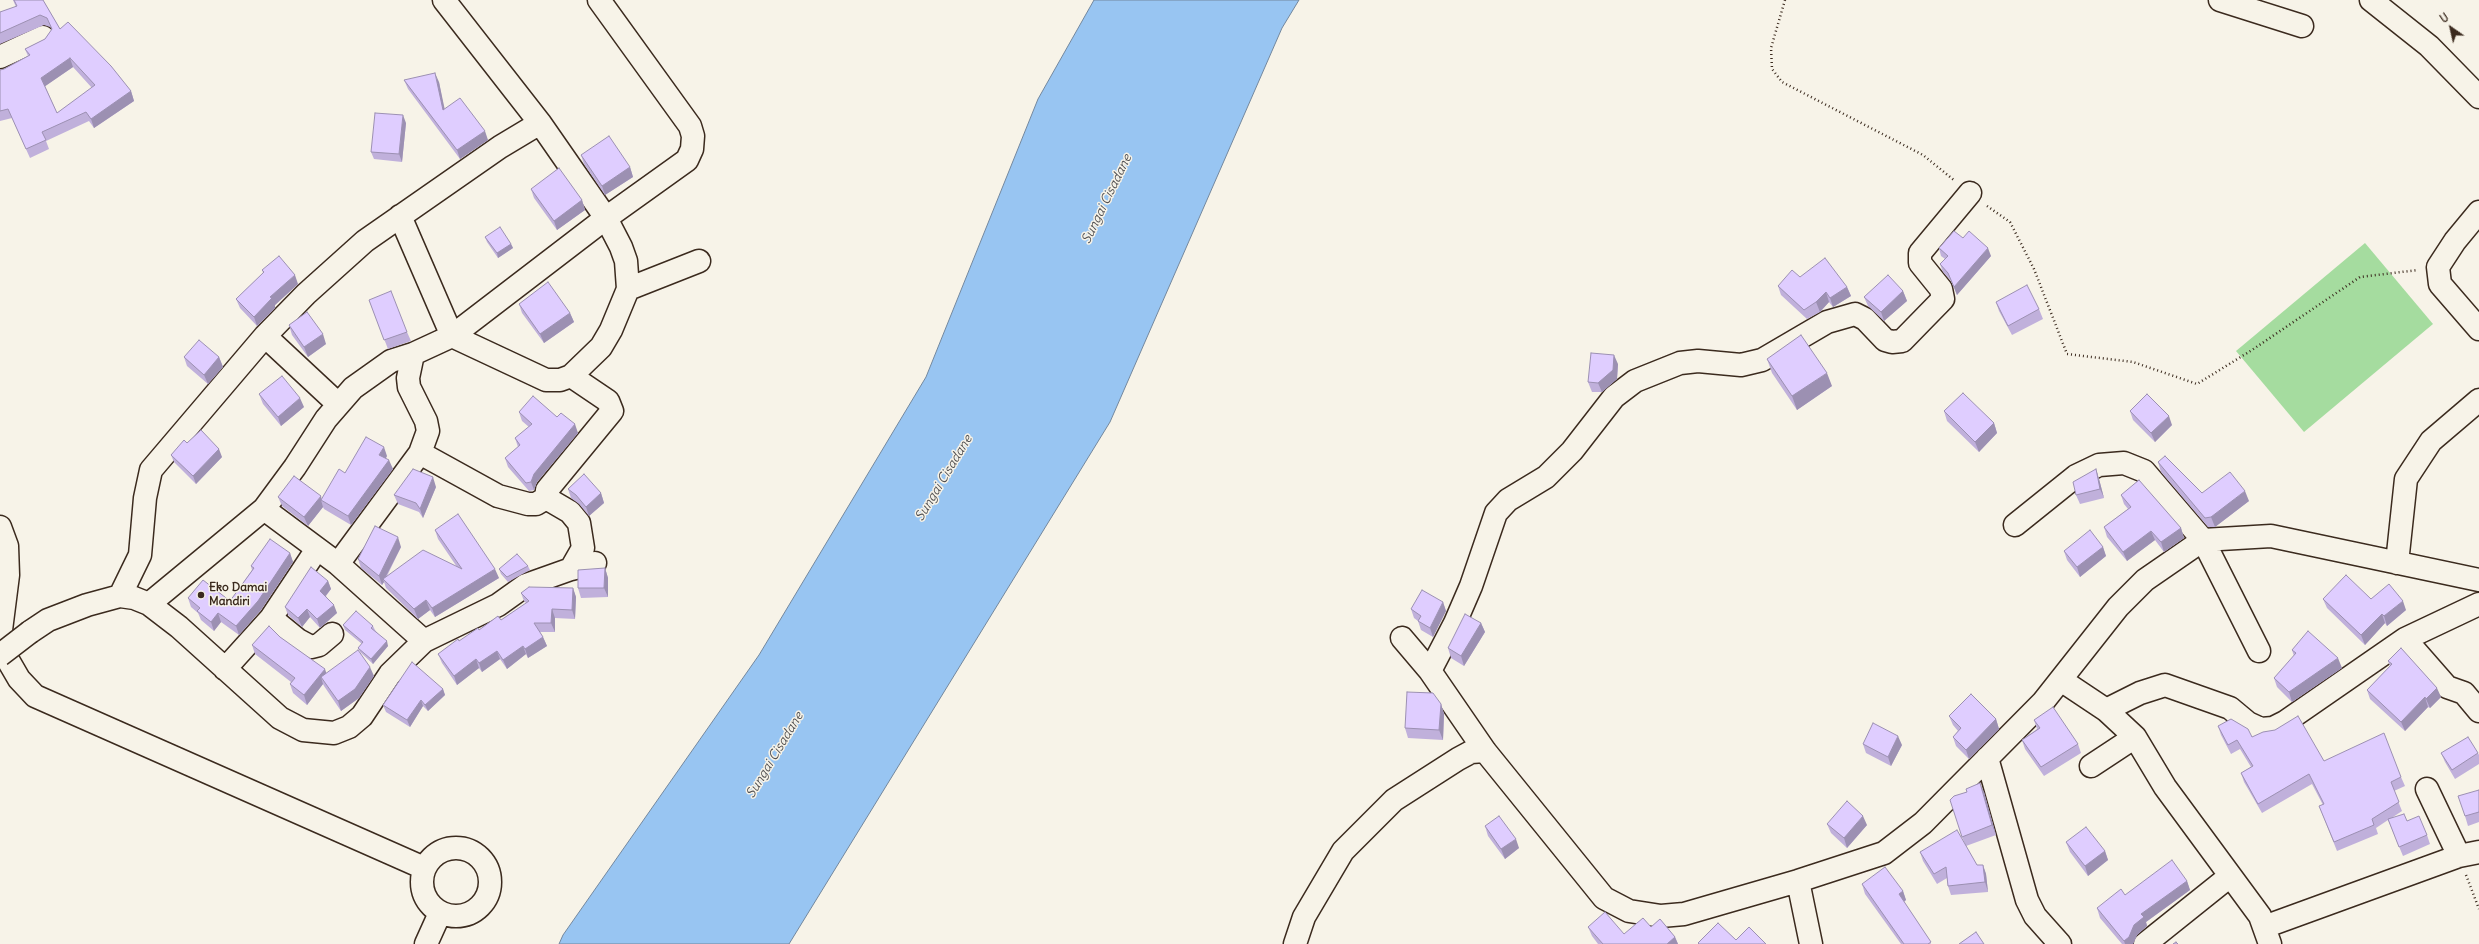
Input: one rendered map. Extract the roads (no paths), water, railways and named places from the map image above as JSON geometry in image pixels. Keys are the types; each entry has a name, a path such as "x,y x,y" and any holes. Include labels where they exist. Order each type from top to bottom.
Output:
{"street":[{"path":"400,216 452,336 546,380 560,380 571,376 601,347 611,330 628,289 623,254 606,218 540,123 444,0"},
{"path":"149,604 264,509 338,404 368,376 391,361 413,354 452,336 606,218 687,160 692,149 693,136 690,126 599,0"},
{"path":"2220,0 2302,26"},
{"path":"2371,0 2429,46 2477,90"},
{"path":"0,57 43,37"},
{"path":"120,596 140,554 145,498 151,470 265,336 354,251 400,216 500,147 540,123"},
{"path":"1430,671 1469,592 1496,513 1508,500 1546,477 1572,451 1614,397 1635,381 1680,363 1698,361 1741,365 1762,360 1827,322 1855,314 1865,319 1885,340 1892,342 1902,341 1943,299 1941,289 1920,263 1920,253 1970,193"},
{"path":"2479,212 2455,241 2438,267 2440,284 2479,329"},
{"path":"628,289 699,261"},
{"path":"265,336 338,404"},
{"path":"338,564 420,453 428,431 426,421 409,387 408,378 413,354"},
{"path":"546,498 547,490 612,410 608,402 571,376"},
{"path":"2397,562 2406,479 2431,441 2479,400"},
{"path":"420,453 498,496 528,504 536,504 546,498"},
{"path":"2015,525 2076,476 2099,465 2124,463 2144,471 2203,540 2258,651"},
{"path":"546,498 570,512 579,523 583,548 571,568"},
{"path":"264,509 338,564 424,641"},
{"path":"0,527 7,546 8,575 1,630 8,660 19,679 35,696 424,868"},
{"path":"1402,638 1430,671 1485,751 1604,898 1629,911 1661,916 1684,914 1798,881 1884,853 1923,823 2043,702 2123,601 2145,580 2203,540 2271,536 2479,580"},
{"path":"225,669 271,618 317,549"},
{"path":"0,656 48,620 87,605 120,596 134,598 149,604 280,718 303,730 334,733 349,727 362,716 390,674 424,641 498,606 526,586 571,568 595,563"},
{"path":"2106,710 2140,693 2165,685 2230,708 2248,724 2261,729 2273,728 2290,719 2405,639 2479,604"},
{"path":"271,618 298,640 311,647 319,646 332,634"},
{"path":"2405,639 2447,687 2464,693 2479,711"},
{"path":"2061,680 2106,710 2135,737 2165,787 2260,916 2267,935 2469,854 2427,789"},
{"path":"2091,766 2135,737"},
{"path":"1295,944 1304,917 1348,846 1394,800 1471,752 1485,751"},
{"path":"1987,758 2027,900 2035,916 2060,944"},
{"path":"453,847 471,851 485,862 490,879 487,897 475,911 458,917 440,913 430,905 423,894 421,881 424,868 436,854 453,847"},
{"path":"2145,944 2230,876"},
{"path":"1798,881 1811,944"},
{"path":"426,944 440,913"}],"water":[{"name":"Sungai Cisadane","path":"1094,0 1299,0 1282,28 1110,422 789,944 559,944 563,935 759,655 926,377 1038,99"}],"place":[{"name":"Eko Damai Mandiri","path":"201,595"}]}
